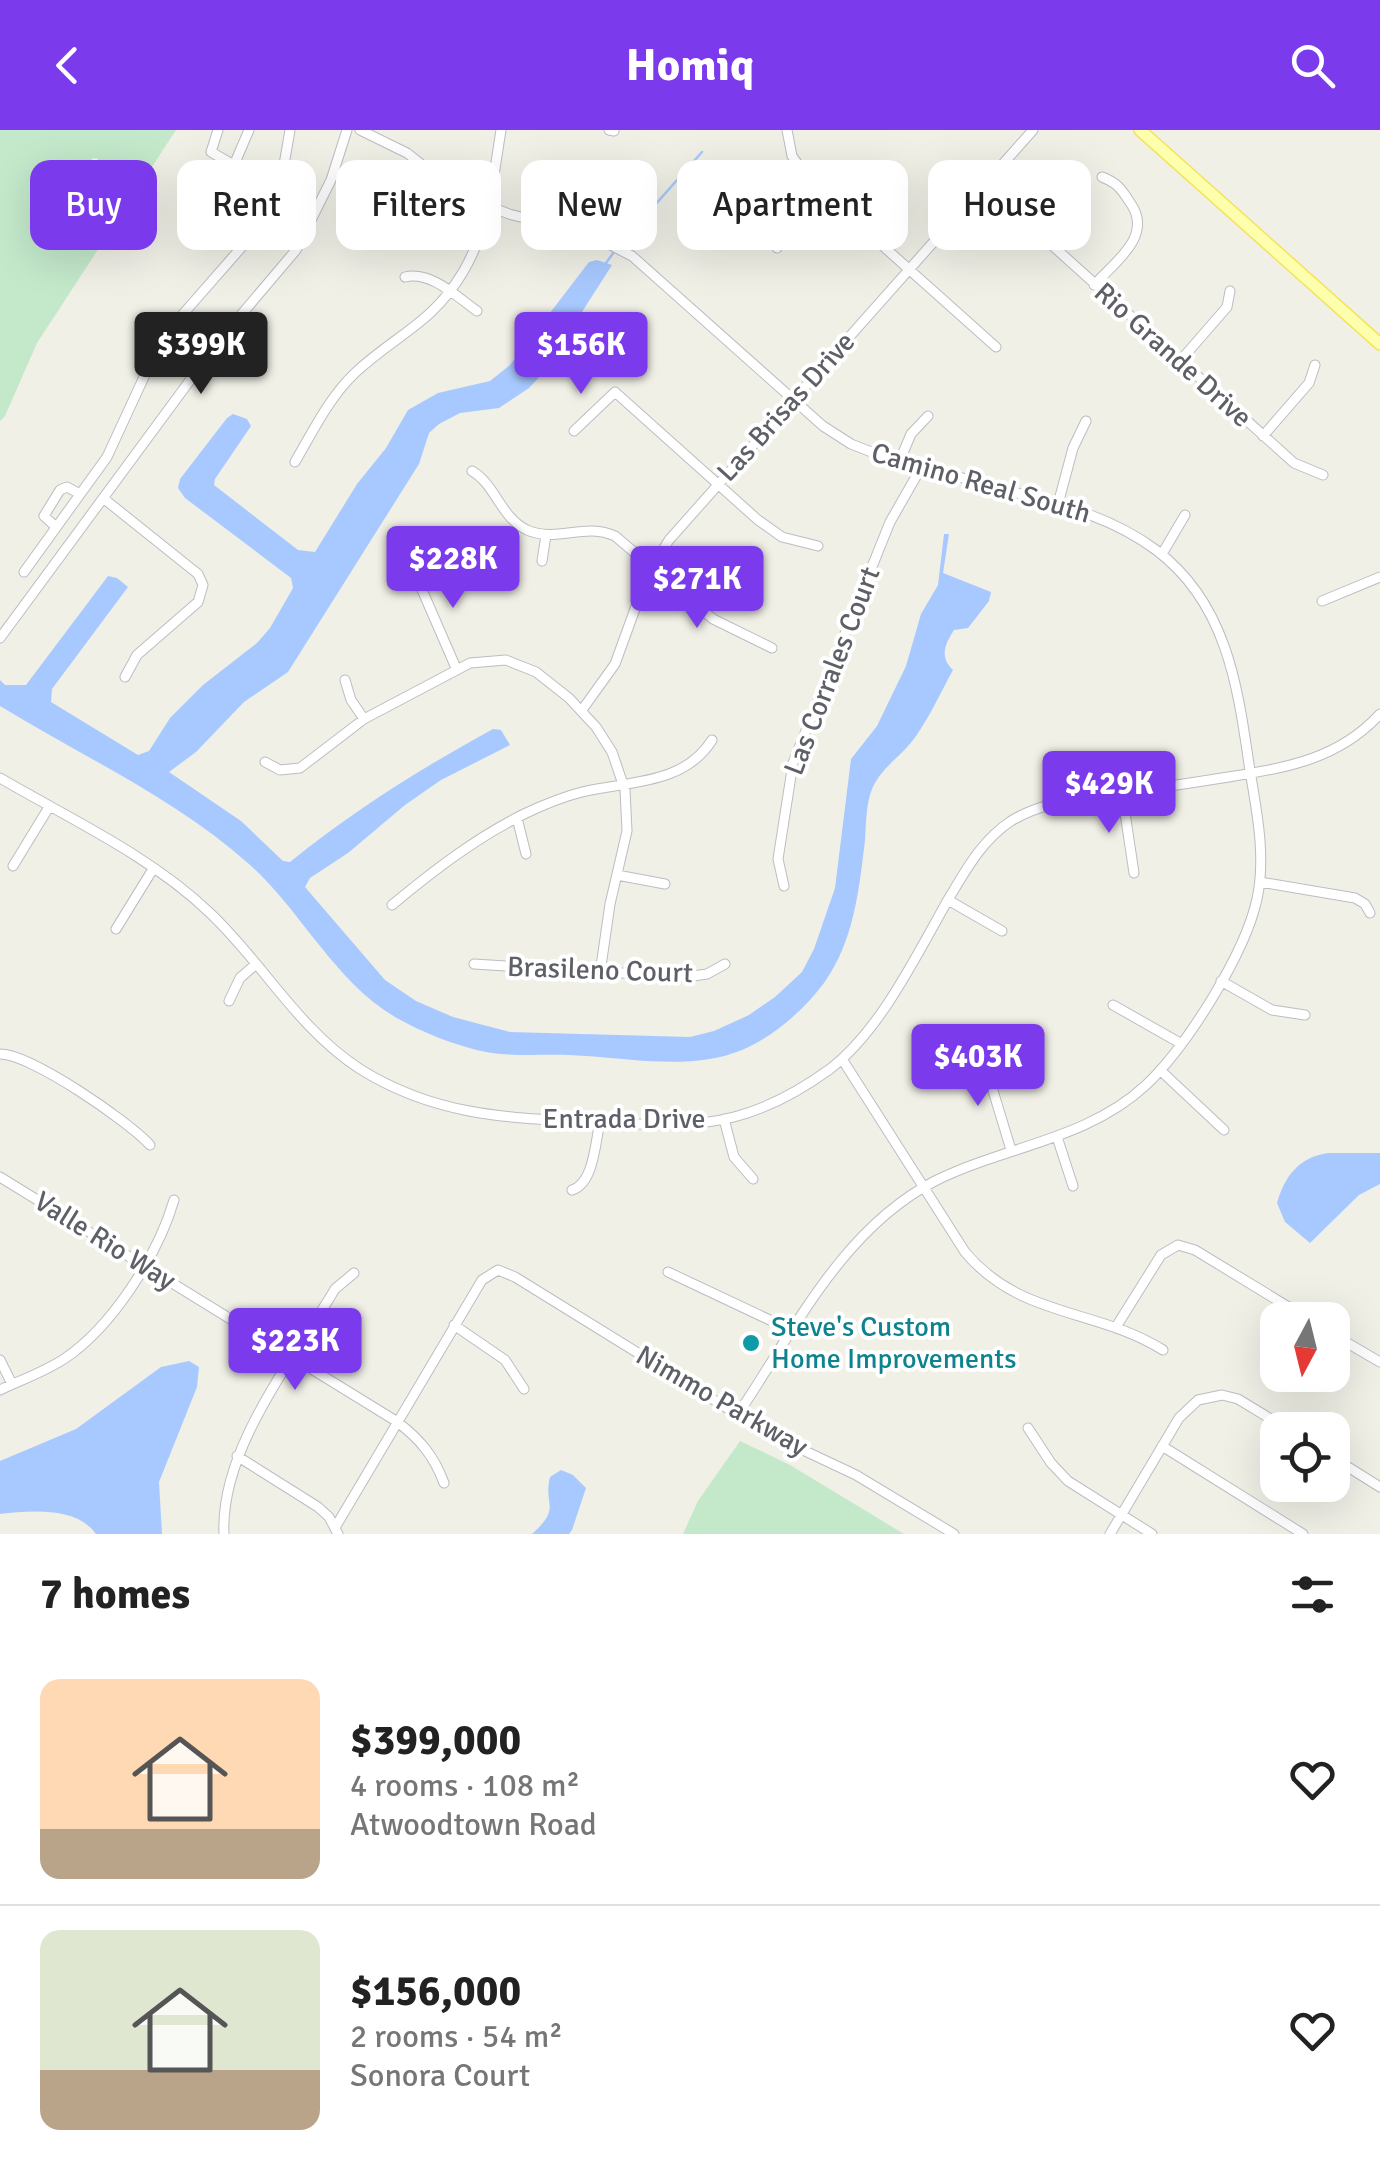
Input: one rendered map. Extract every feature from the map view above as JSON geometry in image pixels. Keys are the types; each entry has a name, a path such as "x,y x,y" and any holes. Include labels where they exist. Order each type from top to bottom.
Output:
{"main road":[{"path":"1140,130 1380,344"}],"street":[{"path":"218,130 211,152 225,160"},
{"path":"236,160 249,130"},
{"path":"285,160 290,130"},
{"path":"0,638 219,341 296,250 325,194 347,130"},
{"name":"Camino Real South","path":"360,130 414,160"},
{"path":"497,160 502,130"},
{"path":"786,130 795,160"},
{"name":"Las Brisas Drive","path":"1006,160 1033,130"},
{"path":"1094,285 1136,239 1140,226 1139,215 1117,183 1102,177"},
{"name":"Camino Real South","path":"501,209 589,234 632,256 792,400 842,439 900,460 1105,519 1162,554 1198,594 1221,632 1238,688 1260,848 1260,882 1242,942 1180,1042 1160,1070 1120,1107 1057,1137 1011,1150 924,1187 888,1213 821,1286 738,1414"},
{"name":"Las Brisas Drive","path":"582,710 621,651 651,568 668,540 928,247"},
{"path":"24,572 118,436 162,338 242,250"},
{"path":"296,462 354,374 422,322 450,292 473,250"},
{"path":"888,250 996,347"},
{"name":"Rio Grande Drive","path":"1056,250 1297,466 1324,475"},
{"path":"405,277 422,276 477,311"},
{"path":"1180,361 1227,307 1230,291"},
{"path":"1264,436 1309,384 1315,365"},
{"path":"612,380 615,392 777,534 818,546"},
{"path":"574,431 615,392"},
{"path":"900,460 911,434 928,416"},
{"path":"1058,504 1073,448 1086,422"},
{"name":"Las Corrales Court","path":"784,886 778,859 792,763 890,522 922,466"},
{"path":"472,471 484,480 501,507 519,525 546,535 605,531 713,619 772,648"},
{"path":"56,527 44,516 60,490 70,488 80,494"},
{"path":"103,498 198,574 203,585 198,602 137,655 124,677"},
{"path":"1162,554 1185,515"},
{"path":"542,562 546,535"},
{"path":"413,569 456,668"},
{"path":"1322,600 1376,579 1380,592"},
{"path":"265,762 280,770 300,768 364,719 456,668 496,660 517,662 536,672 582,710 612,752 624,784 628,831 600,973"},
{"path":"345,680 351,700 364,719"},
{"name":"Entrada Drive","path":"0,778 154,868 208,911 324,1042 397,1089 433,1103 494,1117 671,1125 724,1119 772,1104 842,1059 876,1020 978,850 1009,822 1053,804 1292,767 1350,741 1380,714"},
{"path":"392,905 451,858 517,818 578,793 661,777 688,766 712,740"},
{"path":"1122,793 1134,873"},
{"path":"13,866 49,807"},
{"path":"517,818 526,854"},
{"path":"116,930 154,868"},
{"path":"617,876 665,884"},
{"path":"1260,882 1355,898 1370,913"},
{"path":"948,900 1002,930"},
{"name":"Brasileno Court","path":"474,964 686,977 707,974 725,964"},
{"path":"229,1002 234,987 255,965"},
{"path":"1220,981 1272,1010 1305,1015"},
{"path":"1113,1005 1180,1042"},
{"path":"0,1054 27,1061 134,1128 150,1146"},
{"path":"842,1059 965,1252 998,1284 1056,1312 1116,1327 1164,1350"},
{"path":"992,1068 990,1084 1011,1150"},
{"path":"1160,1070 1224,1130"},
{"path":"724,1119 734,1158 753,1179"},
{"path":"572,1190 580,1188 586,1180 600,1122"},
{"path":"1057,1137 1072,1186"},
{"name":"Valle Rio Way","path":"0,1177 396,1422 424,1444 444,1484"},
{"path":"0,1390 64,1358 96,1332 143,1265 166,1225 174,1200"},
{"path":"1116,1327 1161,1255 1178,1246 1195,1250 1280,1302"},
{"name":"Nimmo Parkway","path":"454,1326 490,1272 508,1273 788,1444 856,1475 954,1534"},
{"path":"668,1272 794,1331"},
{"path":"224,1534 225,1504 237,1456 336,1289 354,1273"},
{"path":"237,1456 318,1507 337,1530 454,1326 504,1360 524,1389"},
{"path":"1350,1344 1380,1362"},
{"path":"0,1360 12,1384"},
{"path":"1110,1534 1185,1410 1198,1400 1214,1396 1238,1398 1261,1412"},
{"path":"1028,1428 1062,1476 1152,1534"},
{"path":"1162,1446 1303,1534"},
{"path":"1350,1468 1380,1487"}],"green space":[{"path":"0,130 176,130 156,160 30,160 30,250 98,250 37,343 0,421"},
{"path":"740,1441 790,1465 904,1534 683,1534 698,1501"}],"water":[{"path":"597,260 612,265 543,373 529,388 499,408 460,413 429,433 419,464 288,672 244,702 196,752 169,772 241,821 283,861 290,862 414,775 493,729 501,730 510,745 441,780 310,878 305,887 385,980 416,1001 453,1017 510,1032 690,1037 714,1031 749,1015 775,997 802,972 814,949 835,888 851,759 877,726 906,666 921,614 938,585 944,534 949,534 943,573 991,592 989,601 968,628 954,630 945,650 953,670 916,736 884,770 870,795 857,896 842,950 824,983 797,1013 754,1044 722,1057 657,1062 497,1054 451,1042 405,1023 354,984 267,882 220,840 160,798 0,706 0,680 5,685 26,685 108,576 117,578 128,587 52,689 51,702 138,755 149,751 170,718 203,685 257,643 293,588 291,578 185,498 178,488 180,479 227,418 233,414 247,419 251,426 214,485 298,550 315,552 408,410 438,393 490,381 510,365 589,262"},
{"path":"1328,1153 1380,1153 1380,1184 1359,1195 1310,1243 1285,1222 1277,1203 1284,1184 1301,1163"},
{"path":"189,1361 199,1367 197,1387 159,1482 162,1534 96,1534 65,1515 0,1514 0,1461 76,1429 161,1367"},
{"path":"561,1470 586,1488 572,1530 569,1534 532,1534 549,1512 550,1477"}],"waterway":[{"path":"657,203 702,152"},
{"path":"606,263 614,252"}],"place":[{"name":"Steve's Custom Home Improvements","path":"751,1343"}]}
